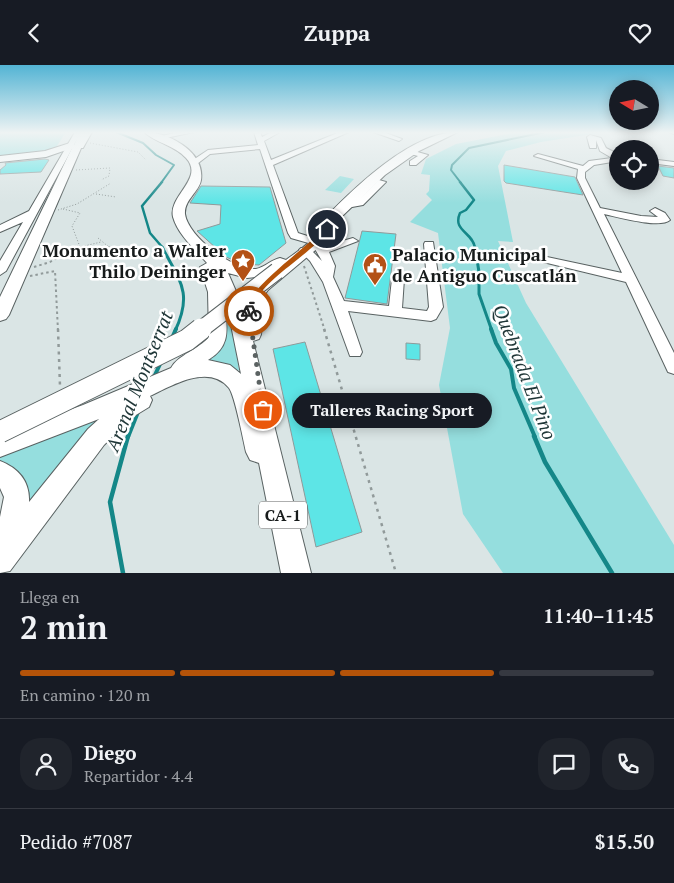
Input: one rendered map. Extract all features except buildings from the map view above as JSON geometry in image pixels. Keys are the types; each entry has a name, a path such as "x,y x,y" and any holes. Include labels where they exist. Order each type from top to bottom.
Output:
{"main road":[{"path":"0,159 36,156 50,157 64,166"},
{"path":"1,315 20,274 54,210 64,166 70,156"},
{"path":"188,156 194,162"},
{"path":"271,456 248,309 250,302 261,288 314,242 344,207 392,162 402,156"},
{"name":"CA-1","path":"194,162 197,174 195,182 183,198 179,209 180,218 189,234 217,265 239,320 271,456 294,573"},
{"path":"44,191 47,206 54,210"},
{"path":"189,234 226,267 238,272 257,274 276,266 314,242"},
{"path":"0,446 130,400 163,382 212,347 218,338 214,281 189,234"},
{"path":"0,433 187,341 314,242"},
{"path":"0,433 6,434 99,401 163,382 208,376 224,377 236,381 242,390 294,573"},
{"path":"0,561 96,437 130,400"},
{"path":"0,473 11,480 15,489 16,506 14,518 0,548"}],"street":[{"path":"194,162 203,156"},
{"path":"265,156 295,236 314,242 353,241"},
{"path":"266,161 289,156"},
{"path":"413,163 423,156"},
{"path":"538,156 584,168"},
{"path":"609,159 598,161 584,168 581,171 581,178 630,279 667,340 674,368"},
{"path":"659,162 674,163"},
{"path":"0,271 44,191 64,166"},
{"path":"344,207 360,203 382,182"},
{"path":"596,210 649,220 665,220 662,215 655,211"},
{"path":"0,229 32,212"},
{"path":"0,234 14,245"},
{"path":"314,242 312,255 324,264"},
{"path":"314,242 324,264 327,278 355,352"},
{"path":"337,305 395,311 427,317 433,314 436,307 429,244"},
{"path":"395,311 398,279"}],"lane":[{"path":"547,260 630,279"}],"path":[{"path":"141,156 146,161"},
{"path":"64,166 110,168 108,176 101,180"},
{"path":"54,210 96,194 112,183"},
{"path":"96,194 116,197"},
{"path":"54,210 80,213 72,225 78,245"},
{"path":"98,238 110,248"},
{"path":"20,274 50,262 78,245 84,247 101,242"},
{"path":"314,242 340,379 396,573"},
{"path":"20,274 55,271 60,395"}],"shaded area":[{"path":"433,156 503,156 498,166 513,242 498,241 526,303 674,545 674,573 503,573 463,514 439,385 450,328 438,233 410,222 432,200 426,194 429,191 430,175 421,174 426,159"},
{"path":"340,176 354,179 341,193 325,190"},
{"path":"227,298 239,370 237,371 205,364"},
{"path":"119,406 21,528 0,468 0,452"}],"waterway":[{"name":"Arenal Montserrat","path":"157,156 174,165 161,183"},
{"name":"Quebrada El Pino","path":"461,156 452,165 451,170 461,183"},
{"name":"Arenal Montserrat","path":"162,182 142,206 150,233 163,248"},
{"name":"Quebrada El Pino","path":"460,182 474,200 466,210 460,213 459,224 471,238 475,248"},
{"name":"Arenal Montserrat","path":"162,247 179,279 184,297 183,307 175,331"},
{"name":"Quebrada El Pino","path":"475,247 479,272 479,294 492,331"},
{"name":"Arenal Montserrat","path":"172,338 176,329"},
{"name":"Quebrada El Pino","path":"491,329 496,343 511,369 514,388 535,437"},
{"name":"Arenal Montserrat","path":"154,377 161,362"},
{"name":"Arenal Montserrat","path":"128,437 138,412"},
{"name":"Arenal Montserrat","path":"123,573 110,502 128,436"},
{"name":"Quebrada El Pino","path":"534,436 545,462 612,573"}],"way so far":[{"path":"249,311 263,410"}],"place":[{"name":"Monumento a Walter Thilo Deininger","path":"243,282"},
{"name":"Palacio Municipal de Antiguo Cuscatlán","path":"375,286"},
{"name":"Talleres Racing Sport","path":"263,410"}],"route":[{"path":"249,311 250,302 261,288 316,242 327,229"}]}
